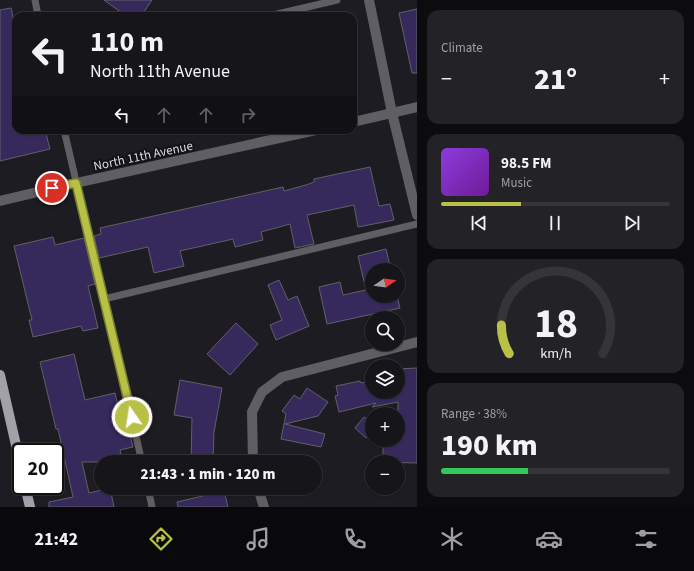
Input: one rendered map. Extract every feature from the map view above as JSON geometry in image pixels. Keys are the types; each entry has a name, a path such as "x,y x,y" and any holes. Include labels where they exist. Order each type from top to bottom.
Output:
{"main road":[{"path":"0,375 16,443"},
{"path":"27,495 30,507"}],"street":[{"path":"370,0 392,114 417,215"},
{"path":"357,121 417,107"},
{"name":"North 11th Avenue","path":"0,201 298,134"},
{"path":"253,455 252,412 262,392 282,377 417,342"},
{"path":"260,495 264,507"}],"lane":[{"path":"35,0 37,12"},
{"path":"286,12 337,0"},
{"path":"65,134 140,455"},
{"path":"104,299 417,224"},
{"path":"149,495 152,507"}],"building":[{"path":"104,0 152,0 144,12 120,12"},
{"path":"11,8 12,12 12,134 46,134 50,149 0,161 0,10"},
{"path":"417,9 417,73 412,73 399,13"},
{"path":"370,167 379,206 390,204 394,220 358,227 354,205 307,215 314,244 295,248 290,224 261,232 263,240 235,247 233,239 180,251 184,266 154,273 148,247 99,258 94,236 101,234 100,228 283,187 284,191 314,182 314,179"},
{"path":"53,237 55,245 84,238 95,284 88,286 98,328 83,331 81,326 33,337 29,320 32,320 14,246"},
{"path":"386,249 389,263 365,263 365,286 358,256"},
{"path":"279,280 288,300 297,296 309,326 276,340 270,325 282,320 268,285"},
{"path":"340,282 343,295 365,290 365,303 399,303 400,308 386,311 365,311 365,316 327,324 319,287"},
{"path":"236,323 258,344 230,375 207,354"},
{"path":"74,354 85,400 115,393 125,436 130,435 133,447 120,450 121,455 94,455 94,462 82,462 89,493 94,492 94,495 111,495 114,507 49,507 49,502 73,497 64,456 64,443 61,443 58,429 56,429 40,362"},
{"path":"417,368 417,463 405,463 405,455 383,455 383,447 405,447 405,407 398,407 398,402 372,407 376,403 339,412 335,396 338,395 336,386 360,381 361,383 365,382 365,399 405,399 405,369"},
{"path":"180,380 222,388 214,432 213,455 191,455 192,418 174,415"},
{"path":"307,388 328,402 318,416 285,424 325,434 321,447 281,439 286,414 282,411 294,395 300,399"},
{"path":"364,417 365,418 365,437 355,428"},
{"path":"207,495 225,495 228,507 178,507 177,502"}],"route":[{"path":"52,188 76,183 132,417"}]}
